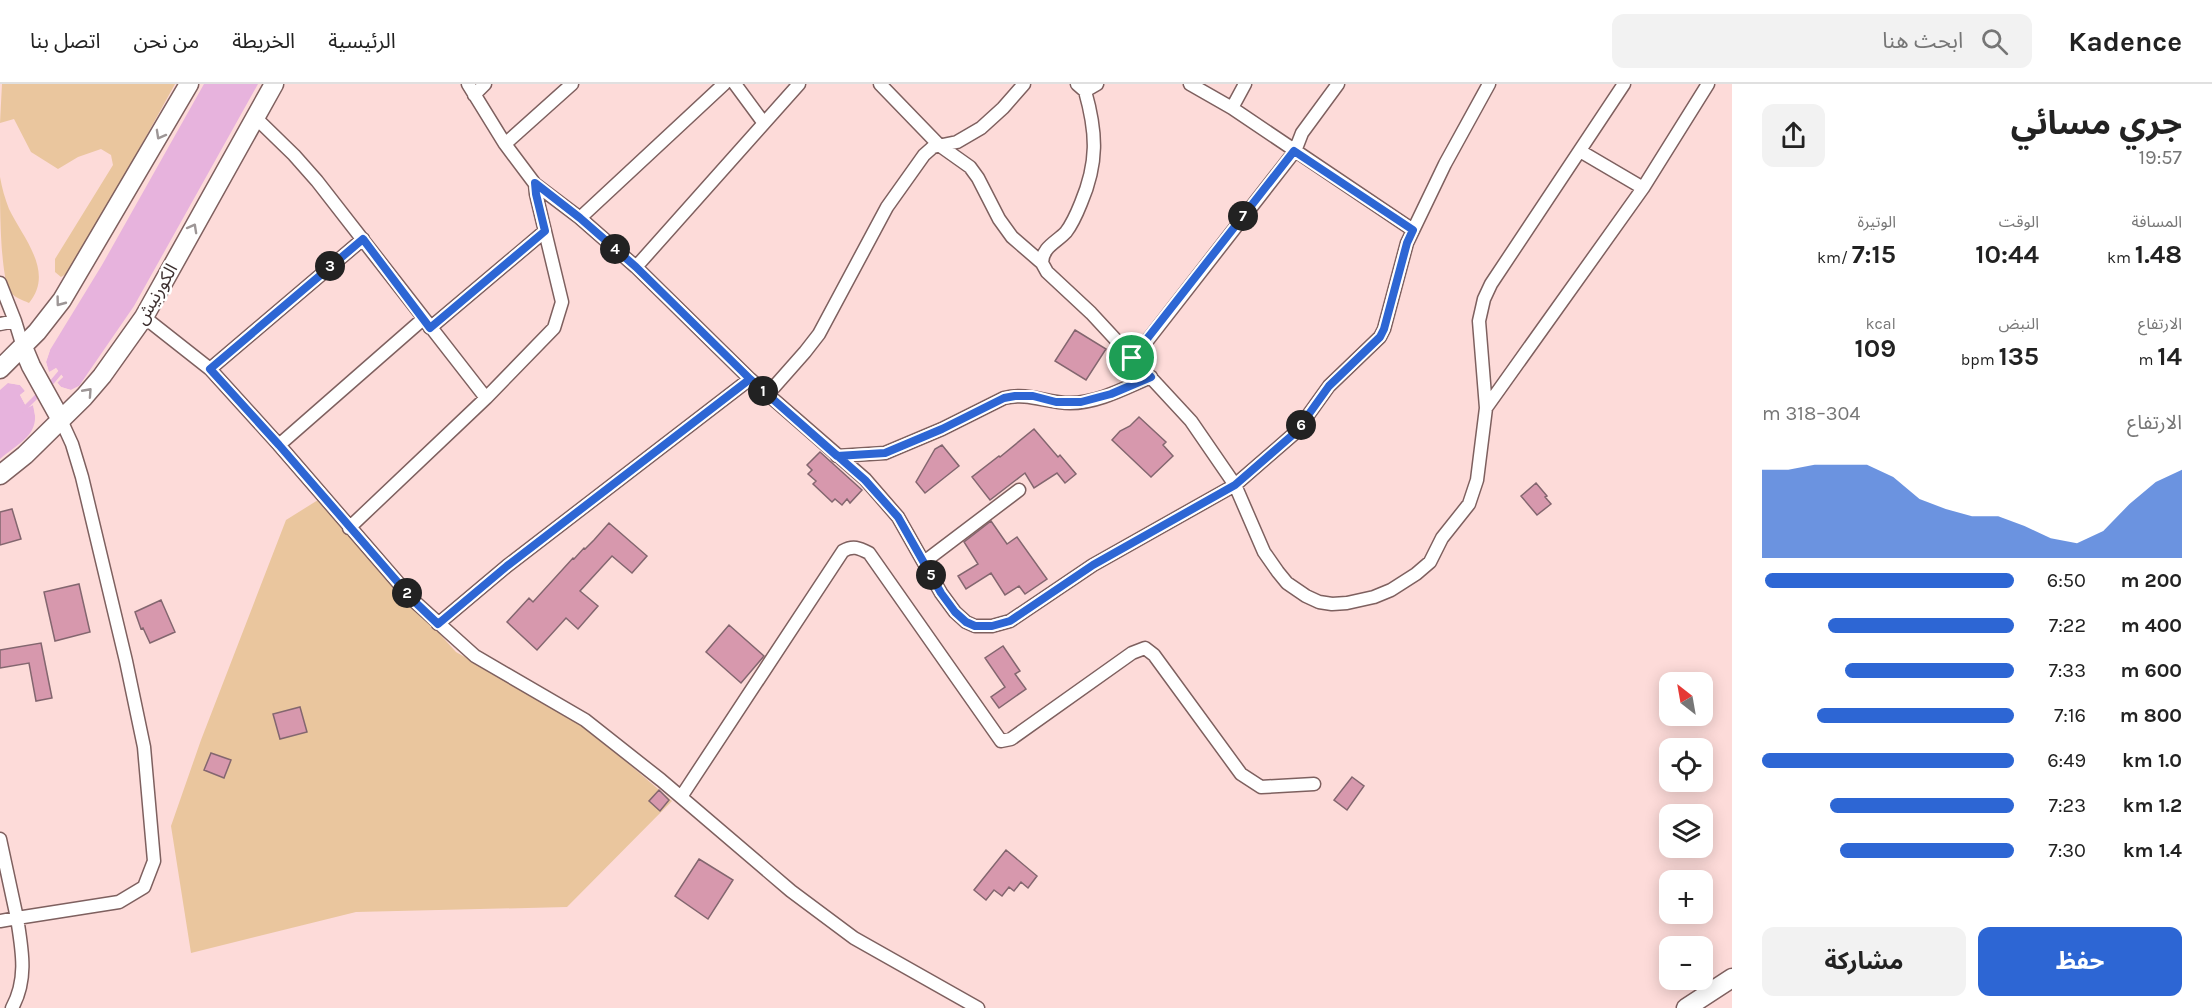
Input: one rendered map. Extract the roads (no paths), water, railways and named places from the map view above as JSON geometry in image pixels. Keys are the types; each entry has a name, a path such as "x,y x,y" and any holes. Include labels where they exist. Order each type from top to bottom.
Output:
{"main road":[{"path":"0,369 62,300 82,270 189,84"},
{"name":"الكورنيش","path":"0,476 25,455 58,414 102,376 144,317 274,84"},
{"path":"23,346 31,366 58,414"},
{"path":"1686,1008 1732,978"}],"street":[{"path":"468,84 505,144 535,183 580,218 636,267 750,379 882,497 898,517 941,593 961,617 975,626 992,626 1010,621 1093,565 1235,485 1296,432 1329,386 1380,337 1407,243 1445,165 1489,84"},
{"path":"474,95 485,84"},
{"path":"505,144 572,84"},
{"path":"580,218 724,84"},
{"path":"735,84 764,122"},
{"path":"636,267 799,84"},
{"path":"880,84 939,145 970,167 999,219 1012,237 1024,250 1042,263 1047,272 1091,313 1191,421 1235,485 1268,558 1278,572 1296,590 1319,602 1332,604 1374,597 1391,590 1430,562 1442,538 1469,504 1477,480 1486,408 1479,321 1484,299 1491,284 1624,84"},
{"path":"767,394 819,333 887,207 924,154 939,145 957,142 981,128 1024,84"},
{"path":"1042,263 1044,252 1067,231 1074,219 1089,181 1095,152 1095,134 1081,88 1097,84"},
{"path":"1190,84 1233,108 1413,230"},
{"path":"1233,108 1245,84"},
{"path":"1132,358 1294,151 1302,133 1338,84"},
{"path":"1486,408 1643,188 1708,84"},
{"path":"256,118 294,155 363,239 486,398"},
{"path":"1580,151 1643,188"},
{"path":"349,528 486,398 554,327 562,302 535,183"},
{"path":"279,445 427,323 545,231"},
{"path":"210,369 363,239"},
{"path":"0,283 23,346"},
{"path":"144,317 210,369 414,601 475,656 585,720 681,797 791,891 854,938 978,1008"},
{"path":"0,324 15,321"},
{"path":"837,456 885,453 942,429 1004,398 1033,396 1056,402 1081,402 1111,394 1151,377"},
{"path":"438,624 507,566 750,379"},
{"path":"0,921 119,902 134,895 144,886 154,861 144,747 126,661 82,477 72,444 58,414"},
{"path":"924,562 1019,490"},
{"path":"681,797 843,550 849,547 858,547 869,554 1001,741 1011,739 1132,653 1145,648 1154,655 1240,774 1261,787 1314,784"},
{"path":"0,839 23,957 20,994 12,1008"}],"waterway":[{"path":"47,388 63,369"},
{"path":"23,410 40,393"}]}
